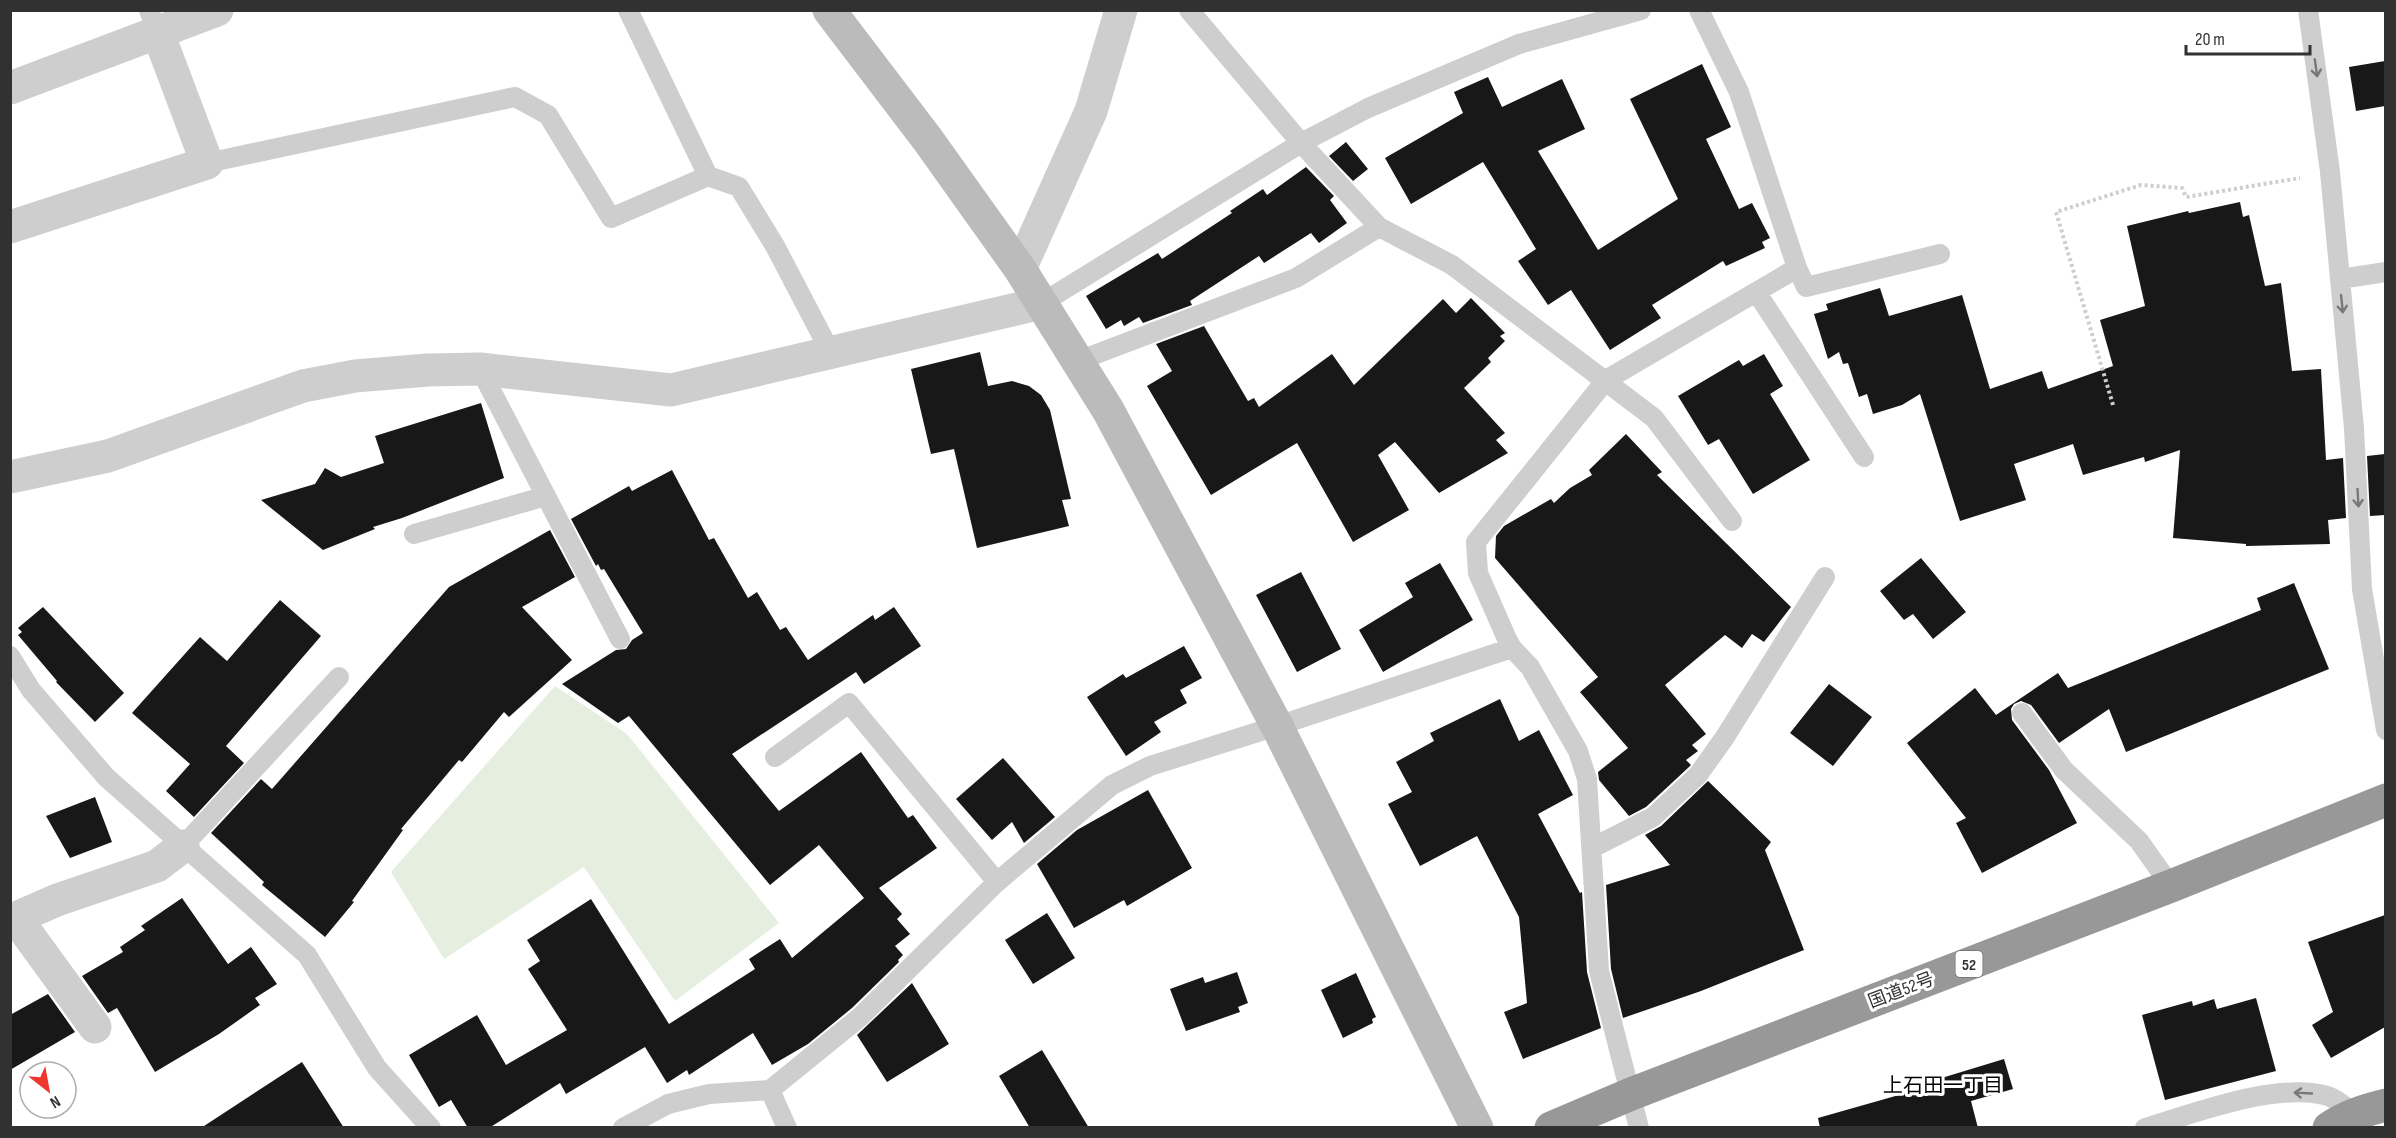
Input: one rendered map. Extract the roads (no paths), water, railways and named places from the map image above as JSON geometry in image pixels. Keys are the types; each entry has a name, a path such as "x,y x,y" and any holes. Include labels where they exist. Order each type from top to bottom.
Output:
{"highway":[{"name":"国道52号","path":"1551,1128 1631,1094 2171,886 2385,800"},
{"path":"2342,1121 2385,1105"}],"street":[{"path":"10,88 154,22 217,10"},
{"path":"829,10 928,140 1020,269 1108,410 1277,726 1477,1128"},
{"path":"1020,269 1091,111 1121,10"},
{"path":"10,227 207,163 154,22"},
{"path":"10,477 108,456 303,386 355,376 428,370 480,369 671,390 1042,303"},
{"path":"95,1027 16,918 57,900 158,866 183,846"}],"lane":[{"path":"628,10 708,176"},
{"path":"1189,10 1301,142 1379,227 1452,264 1654,418 1732,521"},
{"path":"1042,303 1301,142 1368,108 1519,44 1641,10"},
{"path":"1699,10 1739,92 1797,268 1806,287 1940,254"},
{"path":"2308,10 2330,172 2355,428 2362,589 2385,730"},
{"path":"207,163 516,97 548,115 611,218 708,176 739,187 775,246 831,353"},
{"path":"1078,361 1296,278 1379,227"},
{"path":"1639,1128 1599,970 1587,778 1578,751 1530,667 1512,648 1478,573 1476,542 1606,380 1797,268"},
{"path":"2340,279 2385,272"},
{"path":"1756,293 1864,457"},
{"path":"480,369 620,639"},
{"path":"414,534 546,496"},
{"path":"1592,848 1653,818 1698,775 1725,737 1825,577"},
{"path":"623,1128 668,1104 709,1094 770,1090 860,1017 997,882 1112,785 1150,766 1512,648"},
{"path":"10,656 30,690 106,777 307,955 377,1068 431,1128"},
{"path":"183,846 339,677"},
{"path":"775,757 849,703 997,882"},
{"path":"2022,713 2064,770 2139,841 2171,886"},
{"path":"770,1090 787,1128"},
{"path":"2145,1128 2243,1100 2298,1091 2327,1095 2342,1121"}],"district":[{"name":"上石田一丁目","path":"1943,1085"}]}
